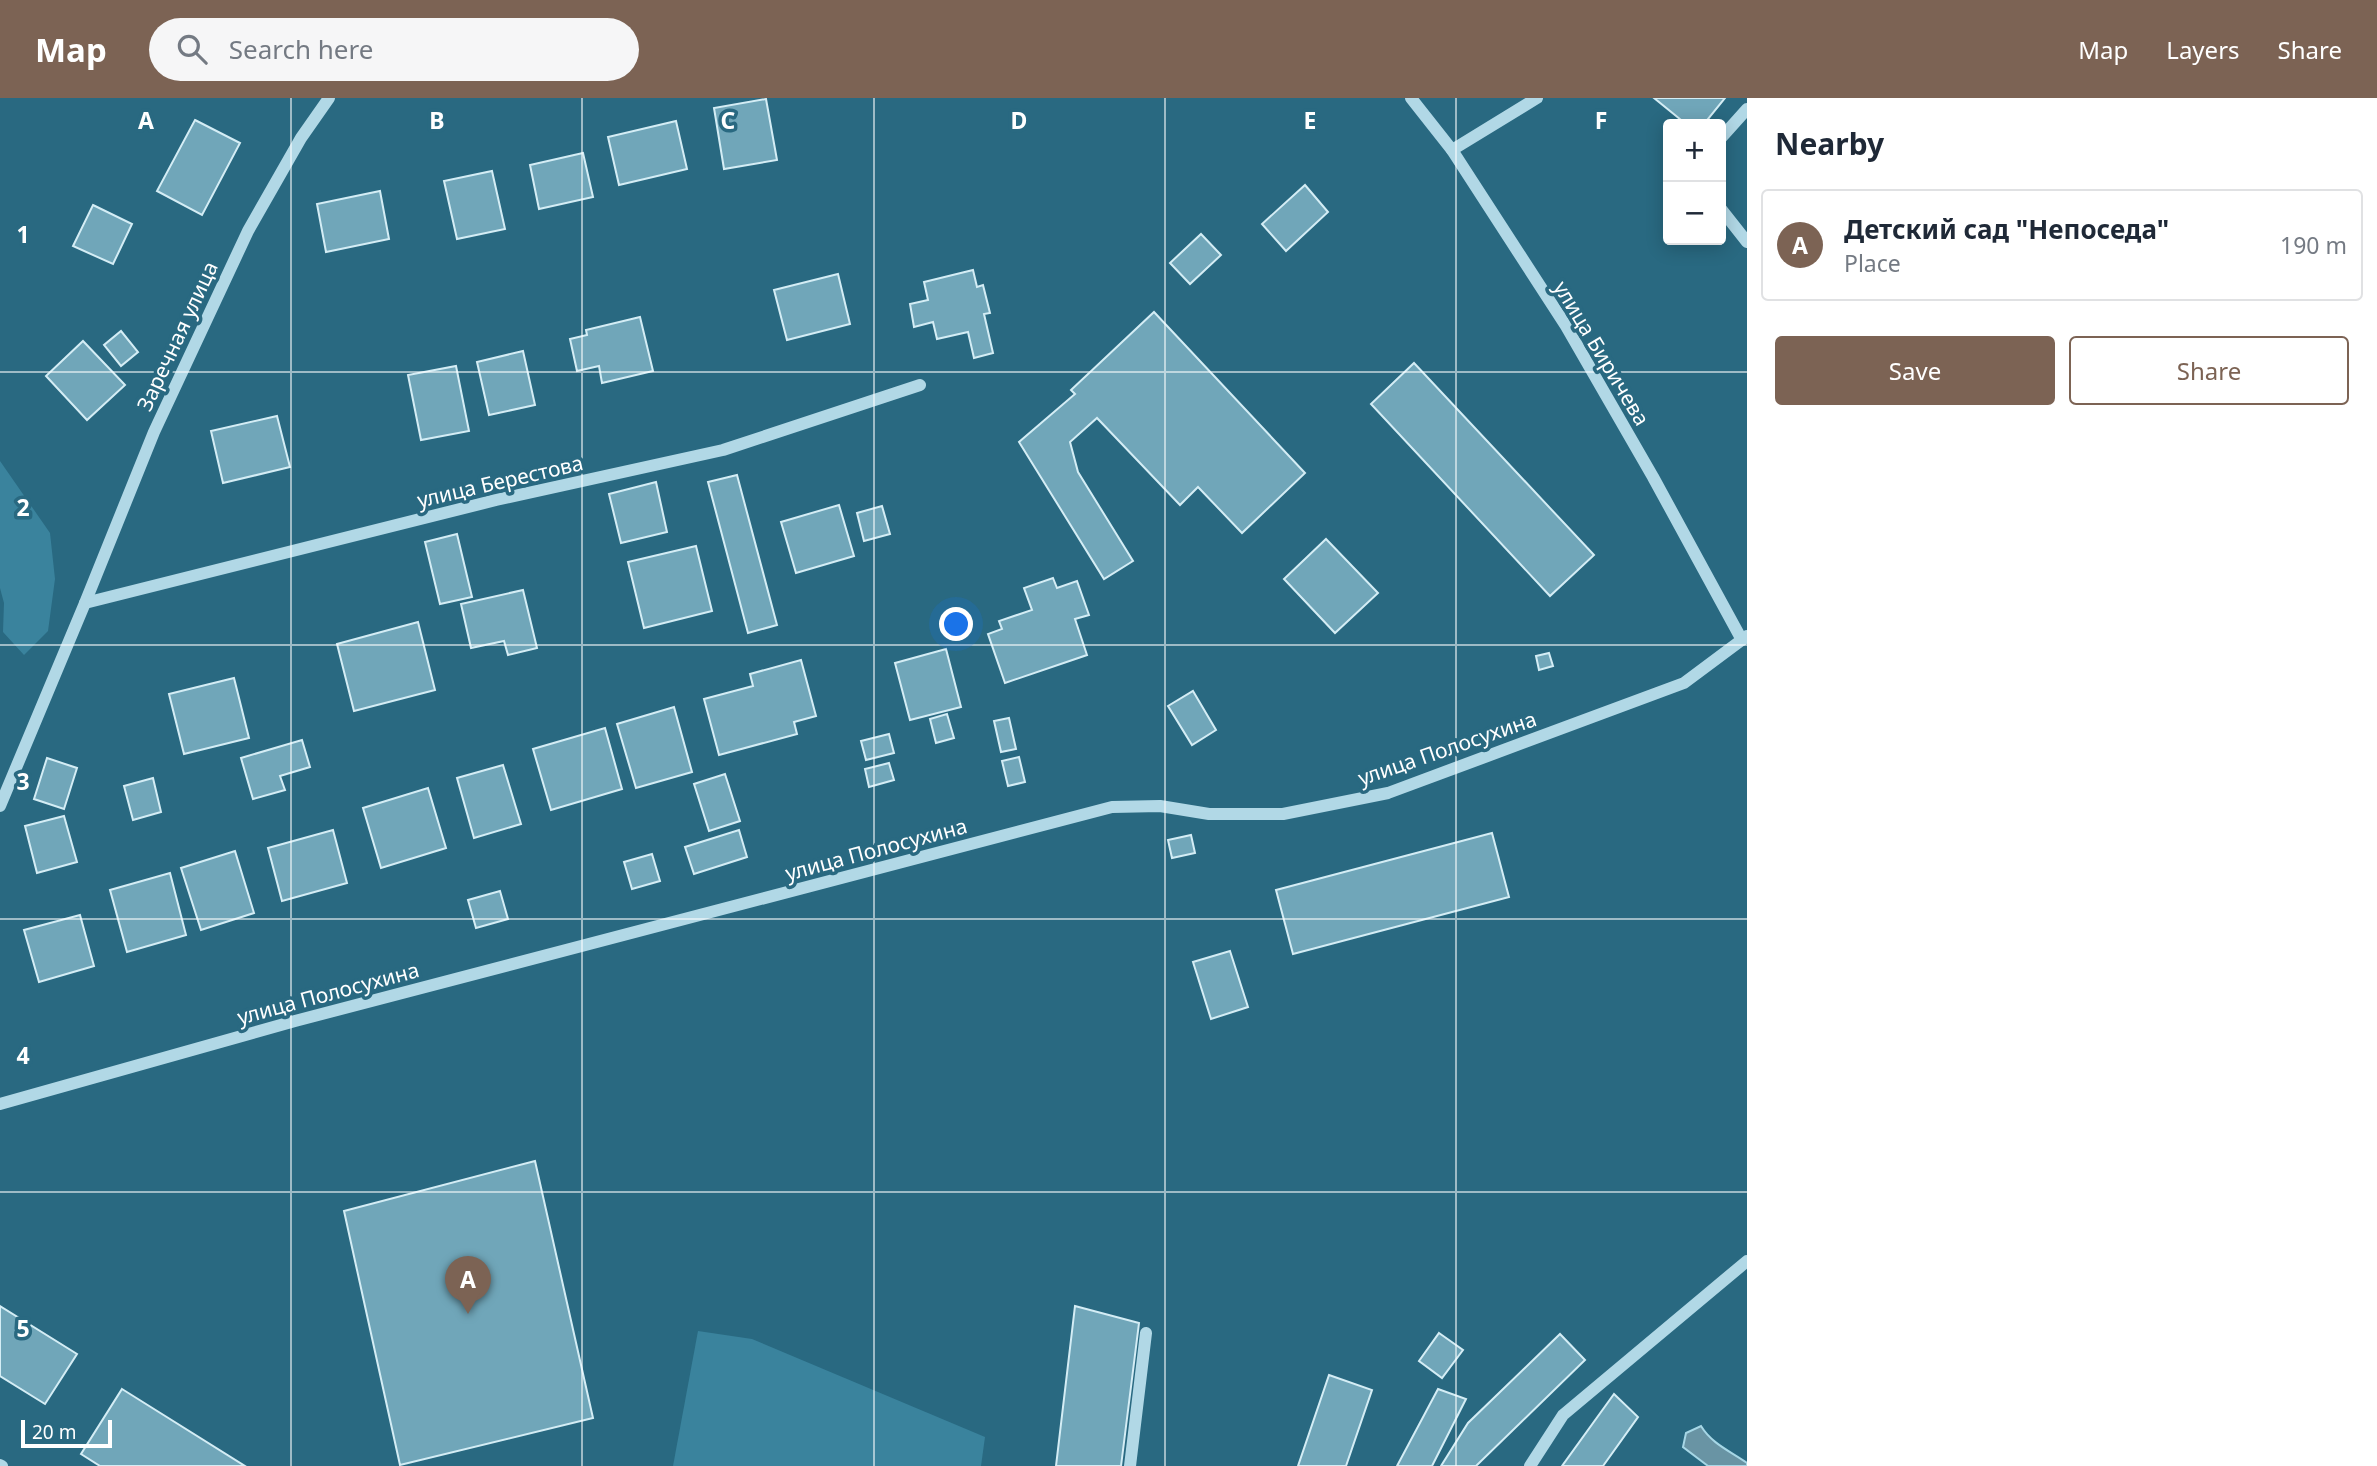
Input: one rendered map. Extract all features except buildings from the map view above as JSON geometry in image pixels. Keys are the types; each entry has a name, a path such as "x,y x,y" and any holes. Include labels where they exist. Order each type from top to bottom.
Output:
{"street":[{"name":"Заречная улица","path":"85,603 154,432 248,231 301,138 329,98"},
{"name":"улица Биричева","path":"1411,98 1452,149 1573,338 1744,638"},
{"path":"1452,149 1537,98"},
{"path":"1726,133 1747,110"},
{"path":"1726,215 1747,242"},
{"name":"улица Берестова","path":"85,603 496,500 723,450 920,385"},
{"path":"0,806 85,603"},
{"name":"улица Полосухина","path":"0,1104 295,1021 1112,807 1160,806 1209,814 1283,814 1388,793 1684,683 1744,638"},
{"path":"1531,1466 1563,1415 1747,1261"},
{"path":"1130,1466 1146,1333"}],"shaded area":[{"path":"0,461 50,533 55,579 48,631 24,655 3,632 4,603 0,588"},
{"path":"698,1331 752,1339 985,1437 981,1466 673,1466"},
{"path":"1701,1426 1716,1442 1747,1463 1747,1466 1708,1466 1683,1447 1686,1433"}],"place":[{"name":"Детский сад \"Непоседа\"","path":"468,1314"}]}
